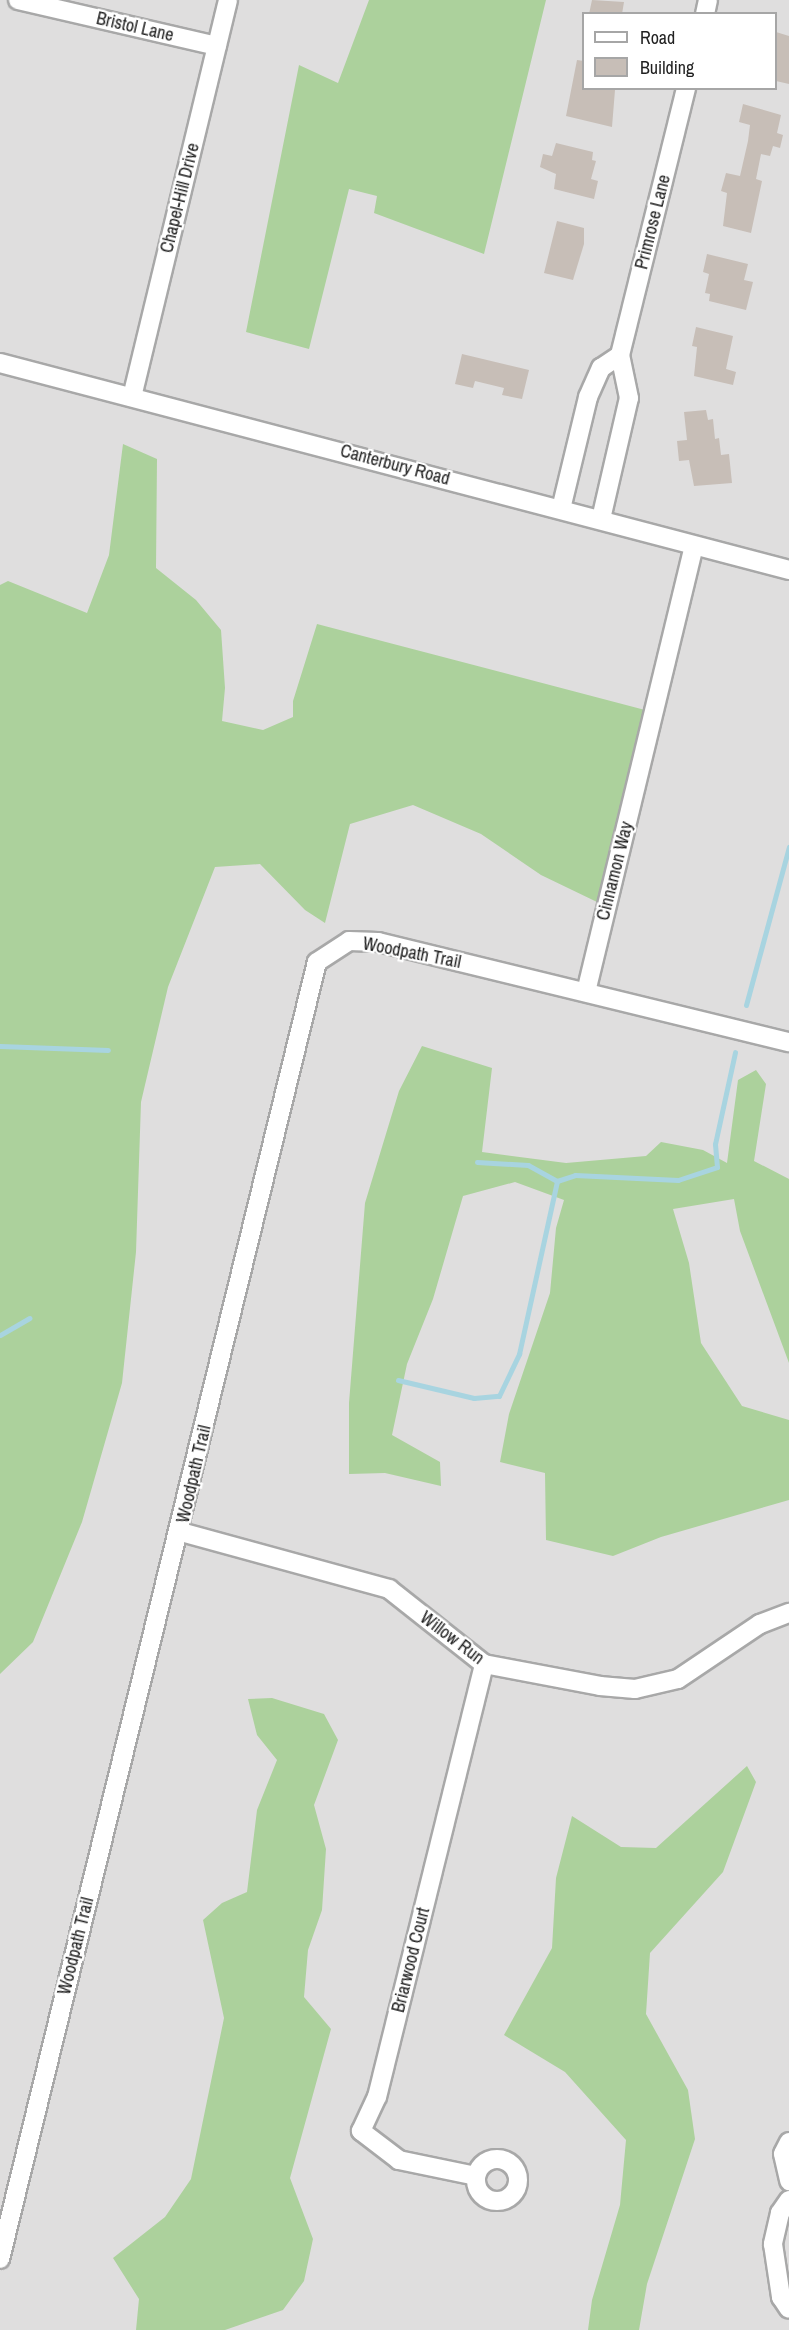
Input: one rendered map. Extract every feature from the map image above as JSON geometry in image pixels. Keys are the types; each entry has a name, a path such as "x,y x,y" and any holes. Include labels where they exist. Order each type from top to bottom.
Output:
{"street":[{"name":"Bristol Lane","path":"18,0 217,46"},
{"name":"Chapel-Hill Drive","path":"132,397 228,0"},
{"name":"Primrose Lane","path":"601,519 629,398 620,354 686,90"},
{"path":"561,509 588,397 601,368 620,354"},
{"name":"Canterbury Road","path":"0,363 789,570"},
{"name":"Cinnamon Way","path":"586,992 694,546"},
{"name":"Woodpath Trail","path":"0,2259 181,1532 317,962 349,941 378,942 586,992"},
{"path":"586,992 789,1042"},
{"name":"Willow Run","path":"181,1532 389,1589 484,1664 600,1686 635,1689 678,1679 760,1624 789,1613"},
{"name":"Briarwood Court","path":"476,2176 399,2160 361,2131 376,2097 484,1664"},
{"path":"789,2142 783,2154 789,2181"},
{"path":"789,2200 780,2213 773,2244 781,2297 789,2309"}],"shaded area":[{"path":"0,0 789,0 789,565 0,354"},
{"path":"0,372 789,581 789,2330 0,2330"}],"green space":[{"path":"369,0 546,0 484,254 374,213 377,196 349,189 309,349 246,332 299,65 338,83"},
{"path":"123,444 157,459 156,568 196,600 221,630 225,688 222,721 263,730 293,717 293,701 317,624 645,710 597,902 541,875 481,834 413,805 350,824 325,923 305,910 260,864 215,867 168,987 141,1102 136,1252 122,1383 82,1522 33,1642 0,1674 0,585 8,581 87,613 109,555"},
{"path":"422,1046 492,1068 482,1152 566,1163 646,1156 661,1142 703,1150 727,1163 738,1080 756,1070 766,1084 754,1161 789,1179 789,1363 740,1231 734,1199 673,1209 689,1263 701,1343 742,1406 789,1420 789,1500 661,1537 613,1556 546,1540 545,1473 500,1462 509,1414 550,1293 556,1228 564,1200 515,1182 463,1196 433,1299 407,1364 392,1435 440,1462 441,1486 385,1473 349,1474 349,1403 365,1203 399,1091"},
{"path":"272,1698 324,1714 338,1740 314,1805 326,1849 322,1910 308,1950 304,1997 331,2029 290,2178 313,2239 304,2281 283,2310 225,2330 136,2330 139,2299 113,2258 165,2217 191,2179 224,2018 203,1920 222,1903 247,1892 257,1810 277,1760 257,1735 248,1699"},
{"path":"747,1766 756,1782 723,1872 650,1953 646,2014 688,2090 695,2139 647,2284 639,2330 588,2330 592,2300 620,2205 626,2140 565,2072 504,2035 552,1948 556,1878 572,1816 621,1847 656,1848"}],"building":[{"path":"592,0 624,2 622,12 589,12"},
{"path":"777,32 789,36 789,84 777,81"},
{"path":"577,60 582,61 582,90 615,90 612,127 566,116"},
{"path":"743,104 781,115 777,133 783,135 780,148 773,146 770,156 761,154 756,179 762,181 751,233 723,226 727,193 721,191 726,173 740,176 748,141 750,125 739,122"},
{"path":"556,143 593,152 592,160 596,161 591,179 598,181 594,199 554,189 556,174 540,167 543,154 552,156"},
{"path":"557,221 584,228 584,244 573,280 544,273"},
{"path":"707,254 748,264 744,280 753,282 746,310 709,301 710,294 705,293 709,274 703,272"},
{"path":"696,327 733,336 726,369 736,372 733,385 694,376 697,347 692,346"},
{"path":"462,354 529,370 522,399 502,395 504,388 475,381 473,388 455,384"},
{"path":"706,410 708,420 713,419 715,439 719,438 721,455 729,454 732,483 694,486 689,460 679,461 677,441 687,440 684,412"}],"waterway":[{"path":"746,1005 789,847"},
{"path":"0,1046 108,1050"},
{"path":"398,1380 474,1398 499,1396 519,1354 557,1181 575,1175 678,1180 717,1167 715,1144 735,1052"},
{"path":"477,1162 528,1165 557,1181"},
{"path":"0,1335 30,1318"}]}
